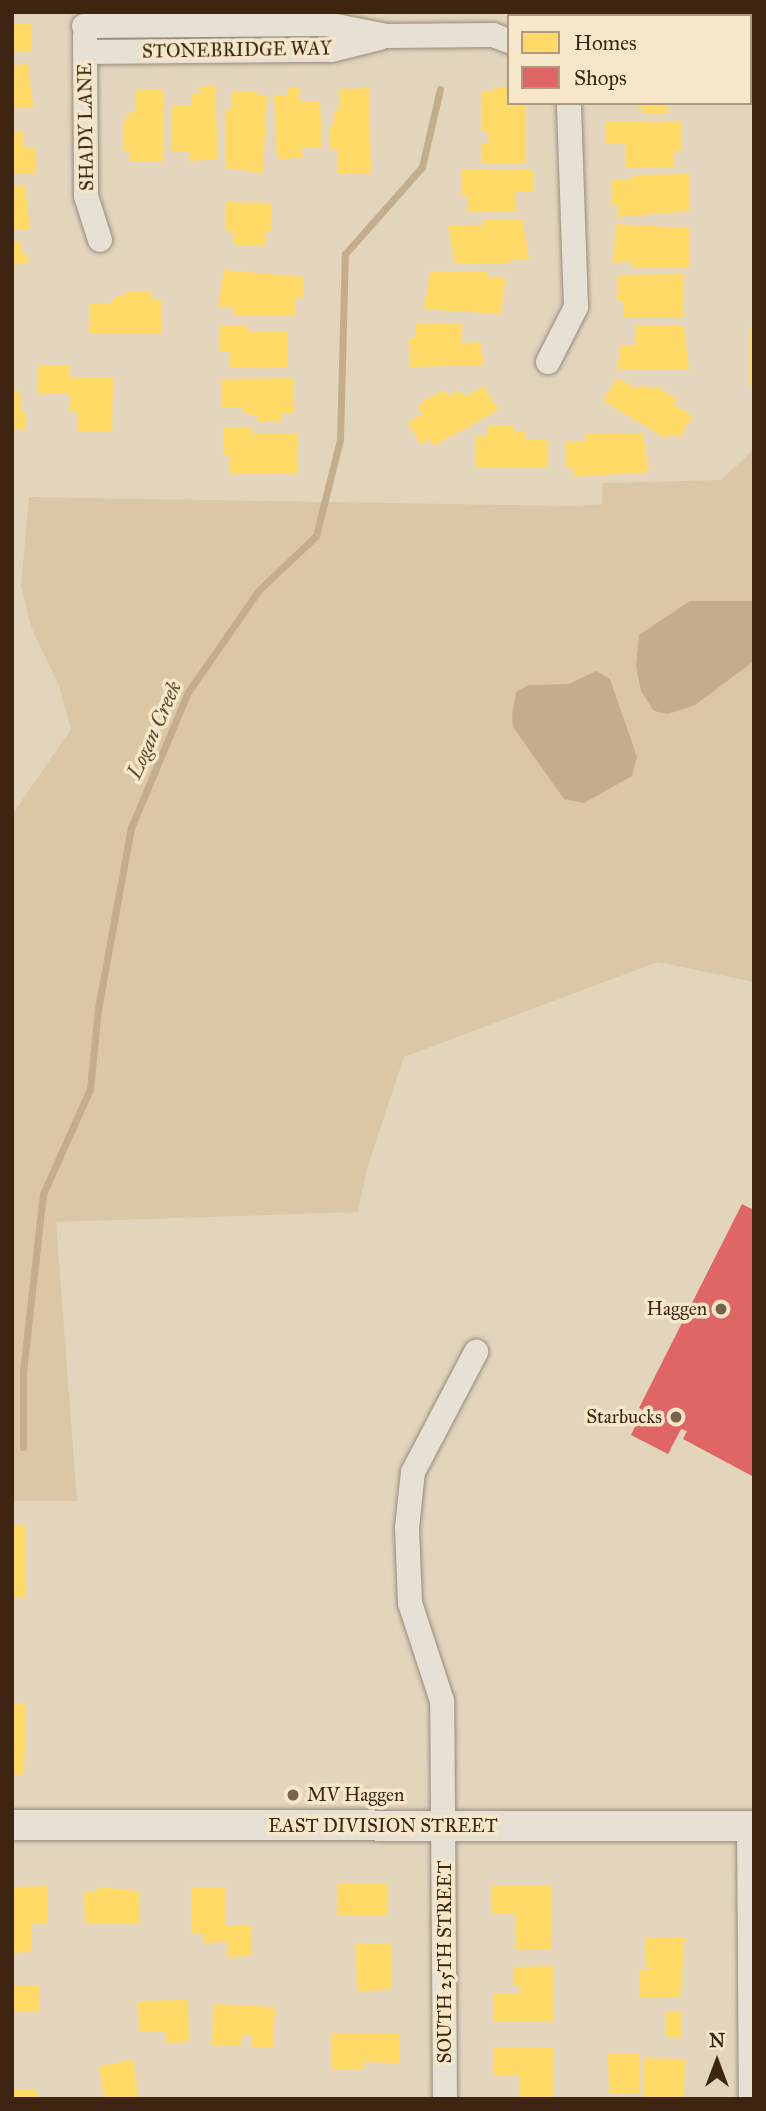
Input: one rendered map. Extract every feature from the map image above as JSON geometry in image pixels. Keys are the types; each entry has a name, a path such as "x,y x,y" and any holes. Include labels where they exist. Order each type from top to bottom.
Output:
{"street":[{"name":"STONEBRIDGE WAY","path":"84,19 326,24 387,36 492,35 507,40"},
{"name":"SHADY LANE","path":"84,19 86,196 100,240"},
{"name":"STONEBRIDGE WAY","path":"85,52 331,50 387,36"},
{"path":"548,362 576,307 569,105"},
{"name":"SOUTH 25TH STREET","path":"445,2099 442,1700 410,1602 407,1528 413,1472 476,1352"},
{"name":"EAST DIVISION STREET","path":"12,1825 752,1826"},
{"path":"751,2099 752,1826"}],"shaded area":[{"path":"754,449 754,982 658,962 404,1057 366,1172 358,1212 56,1222 77,1501 12,1501 12,815 71,729 59,686 31,627 21,585 29,497 576,506 602,504 603,483 721,480"},
{"path":"690,601 754,601 754,661 695,705 668,714 654,711 641,691 636,666 639,635"},
{"path":"596,671 610,679 637,757 632,776 584,803 564,799 513,727 512,715 516,692 529,685 569,684"}],"building: Homes":[{"path":"12,24 32,24 32,52 12,52"},
{"path":"754,30 754,70 752,70"},
{"path":"28,64 33,107 12,107 12,65"},
{"path":"215,86 218,159 189,161 189,152 172,152 171,106 192,106 192,93 199,93 198,87"},
{"path":"493,87 507,87 507,105 526,106 526,163 482,164 482,144 489,144 488,132 482,132 482,92 493,92"},
{"path":"287,88 300,88 300,102 320,102 322,147 302,148 303,158 277,159 274,96 287,95"},
{"path":"369,88 371,173 338,174 337,149 329,149 329,125 333,125 335,110 340,110 340,89"},
{"path":"136,89 164,89 164,162 130,162 130,151 123,151 123,127 126,116 136,110"},
{"path":"231,91 258,91 258,96 267,96 263,173 225,168 225,110 231,110"},
{"path":"632,105 690,105 667,106 667,113 643,114 643,109"},
{"path":"606,122 682,122 682,151 674,151 674,167 626,167 626,144 606,144"},
{"path":"12,131 24,131 24,147 36,147 36,173 12,173"},
{"path":"461,170 534,170 534,192 516,192 516,211 468,211 468,196 461,196"},
{"path":"689,174 690,211 617,217 617,205 612,206 611,180 632,180 631,175"},
{"path":"12,185 25,185 30,230 12,230"},
{"path":"225,202 272,203 272,231 265,231 265,246 234,246 234,231 225,231"},
{"path":"484,220 523,220 529,259 509,259 509,264 455,264 448,225 484,225"},
{"path":"616,224 689,228 689,267 631,267 631,262 613,263"},
{"path":"12,241 22,241 22,254 28,254 28,264 15,264 15,271"},
{"path":"224,270 304,277 304,297 296,297 296,315 233,315 233,308 218,308"},
{"path":"430,271 487,272 487,278 506,278 501,314 424,309"},
{"path":"683,274 683,317 624,317 624,301 618,301 618,275"},
{"path":"126,291 151,291 151,299 161,299 162,333 90,333 89,304 110,304 117,296 126,296"},
{"path":"462,323 462,343 480,342 484,365 409,367 409,338 416,338 416,324"},
{"path":"684,325 689,369 617,370 620,345 636,345 636,326"},
{"path":"219,326 247,326 247,332 288,332 288,367 229,368 229,352 219,352"},
{"path":"749,327 754,327 754,386 749,386"},
{"path":"38,366 69,366 69,378 113,378 112,431 78,431 78,411 69,411 69,394 38,394"},
{"path":"294,378 294,413 282,413 282,421 257,421 257,416 243,413 242,408 222,408 221,379"},
{"path":"617,378 635,388 645,385 653,390 656,386 677,399 673,404 693,416 679,438 671,433 667,439 603,401"},
{"path":"484,386 498,410 434,446 430,439 421,445 408,422 422,414 418,407 424,400 444,390 448,396 457,391 467,396"},
{"path":"12,391 20,391 21,412 25,412 25,429 15,429 15,434"},
{"path":"488,426 513,426 513,432 525,432 525,440 547,440 547,468 475,468 475,435 488,435"},
{"path":"223,428 252,428 252,434 297,434 297,474 229,474 230,456 223,456"},
{"path":"586,434 643,434 649,472 573,477 573,468 566,468 565,441 586,441"},
{"path":"12,1526 26,1526 26,1597 12,1597"},
{"path":"12,1703 26,1704 24,1775 12,1774"},
{"path":"337,1883 387,1883 387,1915 337,1915"},
{"path":"491,1885 551,1886 551,1950 515,1949 516,1914 491,1914"},
{"path":"47,1886 48,1923 31,1924 31,1952 12,1953 12,1887"},
{"path":"98,1887 140,1891 140,1923 85,1923 84,1891 98,1891"},
{"path":"191,1887 225,1887 226,1926 252,1926 252,1956 227,1957 227,1942 204,1943 203,1934 192,1934"},
{"path":"646,1937 685,1937 680,1997 639,1998 639,1970 653,1970 646,1966"},
{"path":"391,1943 392,1990 357,1991 356,1944"},
{"path":"553,1966 553,2022 494,2022 494,1994 519,1994 519,1986 514,1986 514,1967"},
{"path":"12,1985 40,1986 40,2012 12,2012"},
{"path":"188,2000 189,2042 166,2043 165,2031 139,2032 138,2001"},
{"path":"213,2004 275,2007 273,2048 251,2047 251,2035 241,2035 241,2046 212,2045"},
{"path":"665,2012 682,2012 682,2037 665,2037"},
{"path":"331,2033 400,2033 399,2063 364,2062 364,2070 331,2070"},
{"path":"494,2047 554,2047 553,2099 519,2098 519,2075 494,2075"},
{"path":"639,2053 639,2094 609,2094 608,2054"},
{"path":"644,2058 685,2059 684,2099 643,2099"},
{"path":"133,2060 139,2099 104,2099 99,2066"},
{"path":"12,2089 37,2089 37,2099 12,2099"}],"building: Shops":[{"name":"Haggen","path":"742,1204 754,1210 754,1477 683,1439 687,1431 681,1429 668,1454 631,1435 643,1410 639,1408"}],"waterway":[{"name":"Logan Creek","path":"23,1447 23,1372 43,1194 90,1089 98,1009 131,828 188,692 259,590 316,536 340,440 345,254 422,167 440,89"}],"place":[{"name":"Haggen","path":"721,1309"},
{"name":"Starbucks","path":"676,1417"},
{"name":"MV Haggen","path":"293,1795"}]}
